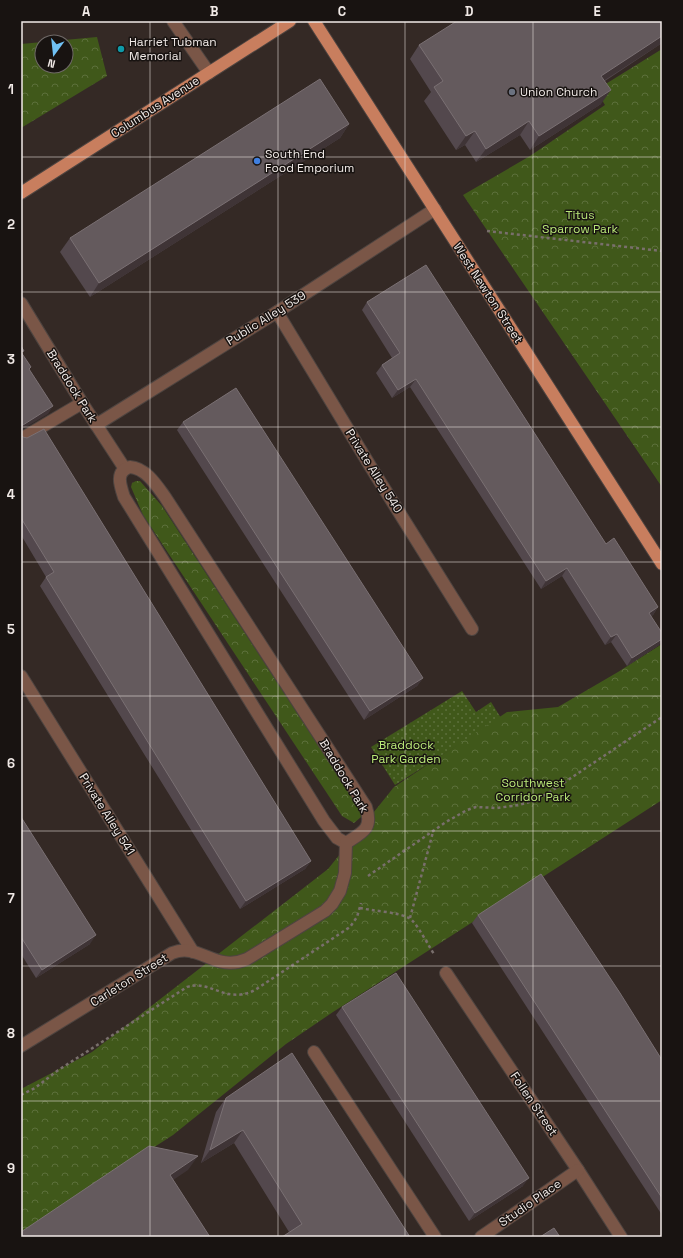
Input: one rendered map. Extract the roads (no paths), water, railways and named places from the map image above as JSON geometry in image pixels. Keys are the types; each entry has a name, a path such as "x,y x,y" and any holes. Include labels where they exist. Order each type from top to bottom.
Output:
{"main road":[{"name":"Columbus Avenue","path":"21,193 290,21"},
{"name":"West Newton Street","path":"314,21 662,564"}],"street":[{"path":"173,21 209,73"},
{"name":"Public Alley 539","path":"96,425 277,312 435,209"},
{"name":"Braddock Park","path":"21,303 82,403 125,469 135,468 140,470 153,481 165,497 366,807 369,817 369,824 364,830 346,843"},
{"name":"Private Alley 540","path":"277,312 372,469 472,629"},
{"path":"21,439 82,403"},
{"path":"125,469 121,474 120,485 124,496 136,517 324,821 337,838 346,843"},
{"name":"Private Alley 541","path":"21,676 193,952"},
{"name":"Carleton Street","path":"21,1046 165,957 181,950 193,952 224,963 238,963 247,959 324,911 334,901 342,886 345,873 346,843"},
{"name":"Follen Street","path":"446,973 621,1237"},
{"path":"314,1052 435,1237"},
{"name":"Studio Place","path":"481,1237 578,1170"}],"place":[{"name":"Harriet Tubman Memorial","path":"121,49"},
{"name":"Union Church","path":"512,92"},
{"name":"South End Food Emporium","path":"257,161"}],"park label":[{"name":"Titus Sparrow Park","path":"580,222"},
{"name":"Braddock Park Garden","path":"406,752"},
{"name":"Southwest Corridor Park","path":"533,790"}]}
